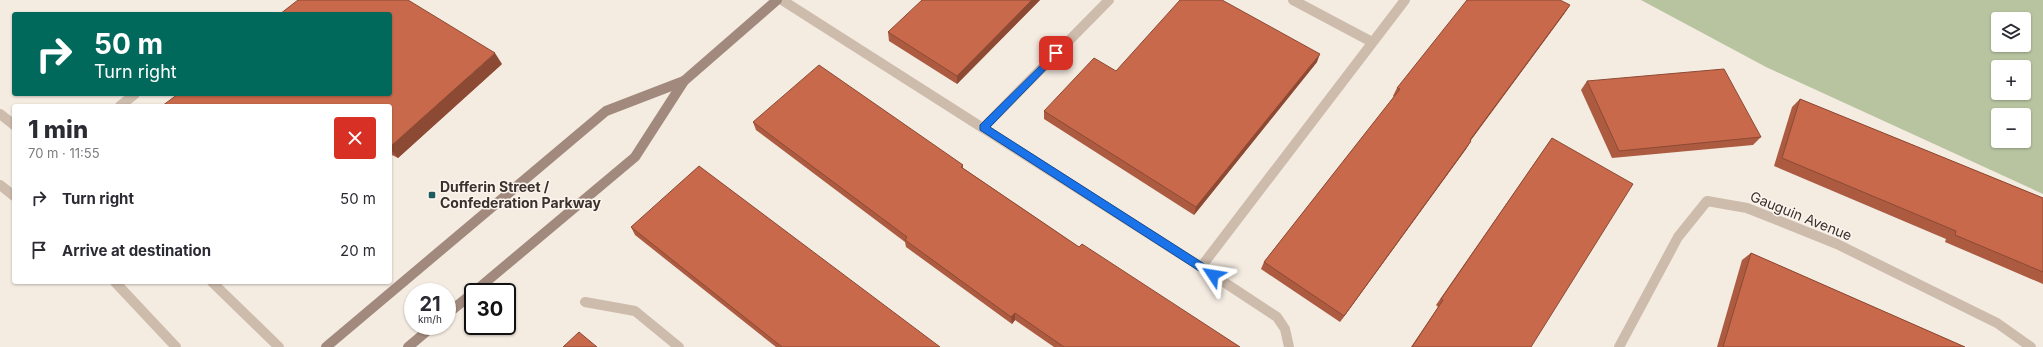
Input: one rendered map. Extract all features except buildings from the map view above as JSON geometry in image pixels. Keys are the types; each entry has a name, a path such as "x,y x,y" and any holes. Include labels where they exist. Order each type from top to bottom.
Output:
{"main road":[{"path":"484,283 635,157 684,81 777,0"},
{"path":"326,347 606,111 684,81"},
{"path":"456,306 464,300"},
{"path":"408,347 422,335"}],"street":[{"path":"782,0 1278,317 1285,329 1289,347"},
{"path":"983,128 1109,0"},
{"path":"1292,0 1372,42"},
{"path":"1201,267 1405,0"},
{"path":"123,104 133,96"},
{"path":"0,114 12,123"},
{"path":"0,185 12,194"},
{"name":"Gauguin Avenue","path":"1619,347 1678,237 1707,200 1747,208 1837,244 1997,323 2031,346"},
{"path":"117,284 176,347"},
{"path":"214,284 279,347"},
{"path":"585,302 635,311 679,347"}],"green space":[{"path":"1641,0 2043,0 2043,194 1766,67"}],"place":[{"name":"Dufferin Street / Confederation Parkway","path":"432,195"}],"route":[{"path":"1056,53 983,128 1213,275"}]}
